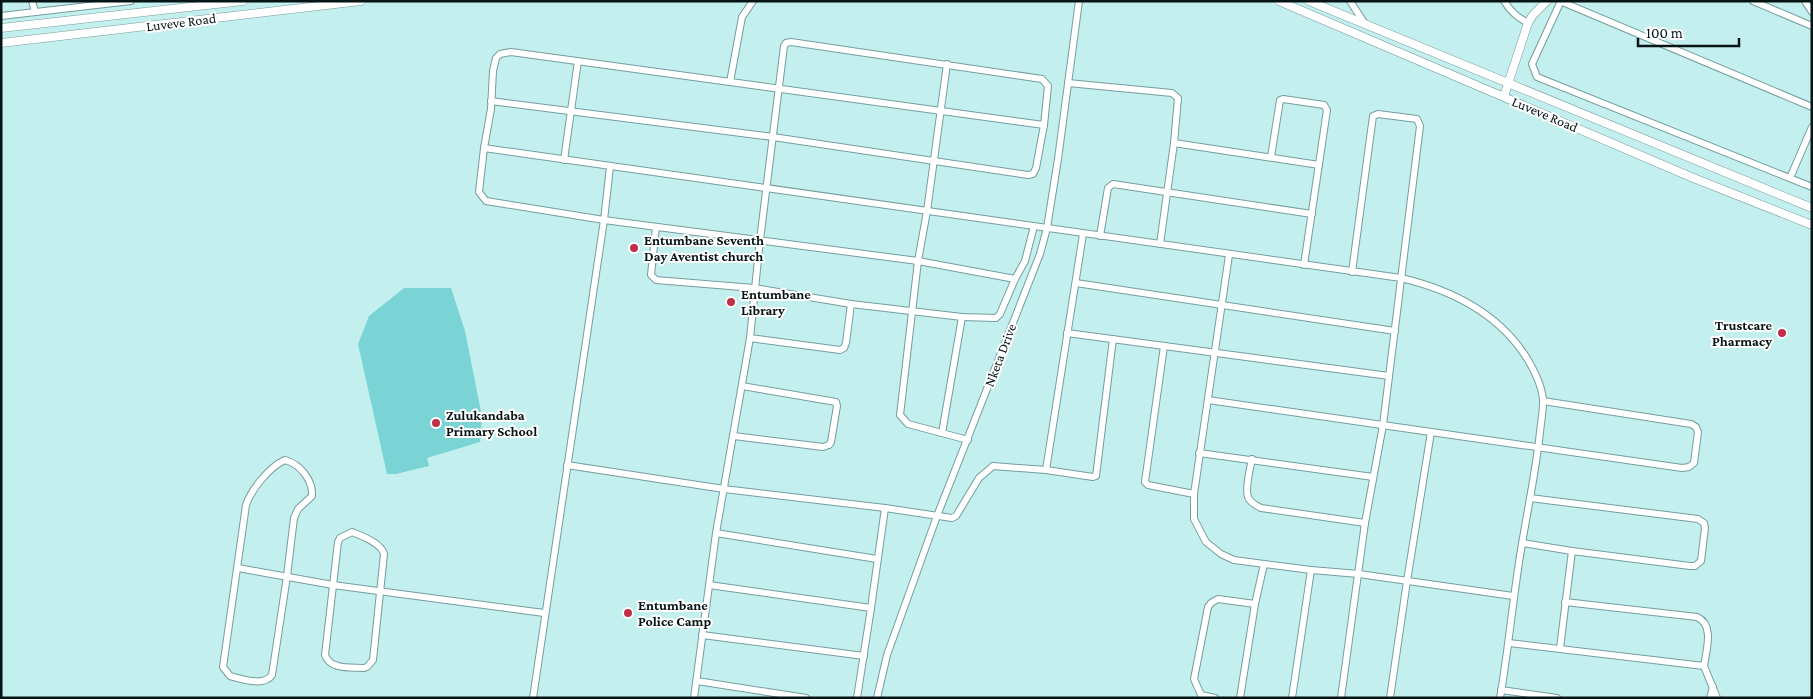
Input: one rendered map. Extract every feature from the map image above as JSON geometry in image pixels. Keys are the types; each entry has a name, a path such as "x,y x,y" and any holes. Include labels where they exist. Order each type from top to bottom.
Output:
{"street":[{"path":"32,1 35,12"},
{"path":"1,16 87,4 131,1"},
{"name":"Luveve Road","path":"1,28 243,1"},
{"name":"Luveve Road","path":"1,43 361,1"},
{"path":"730,82 742,17 753,1"},
{"name":"Nketa Drive","path":"877,698 887,655 937,516 1040,254 1047,228 1079,1"},
{"name":"Luveve Road","path":"1279,1 1691,177 1812,225"},
{"name":"Luveve Road","path":"1309,1 1812,208"},
{"path":"1350,1 1365,24"},
{"path":"1504,1 1515,15 1528,23"},
{"path":"1504,96 1528,23 1547,1"},
{"path":"1753,1 1812,26"},
{"path":"1805,1 1812,12"},
{"path":"1812,107 1560,2 1532,64 1537,77 1812,187"},
{"path":"491,101 773,137 1028,175 1033,174 1036,168 1044,126 1048,86 1042,79 947,64 791,42 786,43 784,46 773,137 754,288 750,338 716,533 694,698"},
{"path":"1015,279 918,261 604,220 486,201 479,192 491,101 492,71 496,58 500,54 511,52 1044,126"},
{"path":"564,160 578,61"},
{"path":"947,64 927,211 918,261 900,416 908,424 968,440"},
{"path":"1068,83 1172,93 1179,101 1160,244"},
{"path":"1271,157 1280,100 1322,104 1326,107 1304,265"},
{"path":"1341,698 1365,523 1383,425 1420,126 1417,120 1378,114 1373,116 1352,272"},
{"path":"1790,178 1812,127"},
{"path":"1174,143 1319,165"},
{"path":"484,148 1401,278 1454,296 1496,321 1516,343 1533,368 1540,384 1543,401 1538,448 1513,596 1509,643 1500,698"},
{"path":"533,698 544,613 604,220 610,167"},
{"path":"1100,236 1109,185 1113,184 1312,214"},
{"path":"656,227 651,275 653,279 754,288 851,304 962,317 993,318 998,317 1025,261 1034,226"},
{"path":"1046,470 1083,234"},
{"path":"1229,255 1194,494 1194,519 1206,542 1221,554 1234,560 1359,574 1513,596"},
{"path":"1076,283 1394,331"},
{"path":"750,338 840,350 844,348 846,343 851,304"},
{"path":"942,433 962,317"},
{"path":"1067,333 1389,376"},
{"path":"567,465 724,489 954,518 979,478 993,466 1046,470 1093,477 1097,474 1113,339"},
{"path":"1164,346 1145,482 1148,485 1194,494"},
{"path":"734,436 823,447 832,442 836,402 742,386"},
{"path":"1208,400 1682,468 1689,468 1694,463 1698,432 1696,427 1691,424 1543,401"},
{"path":"1390,698 1431,432"},
{"path":"1199,453 1373,477"},
{"path":"1252,459 1247,496 1255,505 1261,508 1365,523"},
{"path":"285,460 291,462 303,471 312,488 312,496 298,509 294,518 272,675 263,682 230,676 223,667 238,568 244,515 249,496 277,464 285,460"},
{"path":"1522,543 1695,566 1701,561 1705,528 1704,523 1698,519 1530,498"},
{"path":"857,698 885,508"},
{"path":"352,532 362,536 383,550 382,591 372,660 367,667 342,666 329,662 324,656 333,585 340,538 352,532"},
{"path":"716,533 878,559"},
{"path":"1560,648 1572,551"},
{"path":"1240,698 1255,604 1264,564"},
{"path":"238,568 333,585 544,613"},
{"path":"1292,698 1311,570"},
{"path":"709,585 871,608"},
{"path":"1215,698 1200,695 1194,679 1208,607 1218,599 1255,604"},
{"path":"1565,602 1697,617 1703,620 1708,630 1704,666 1717,698"},
{"path":"702,635 864,656"},
{"path":"1509,643 1704,666"},
{"path":"697,681 806,698"},
{"path":"1710,698 1713,687"},
{"path":"1501,690 1557,698"}],"shaded area":[{"path":"404,288 451,288 465,331 482,417 480,442 427,458 429,466 396,474 387,474 358,344 369,316"}],"place":[{"name":"Entumbane Seventh Day Aventist church","path":"634,248"},
{"name":"Entumbane Library","path":"731,302"},
{"name":"Trustcare Pharmacy","path":"1782,333"},
{"name":"Zulukandaba Primary School","path":"436,423"},
{"name":"Entumbane Police Camp","path":"628,613"}]}
